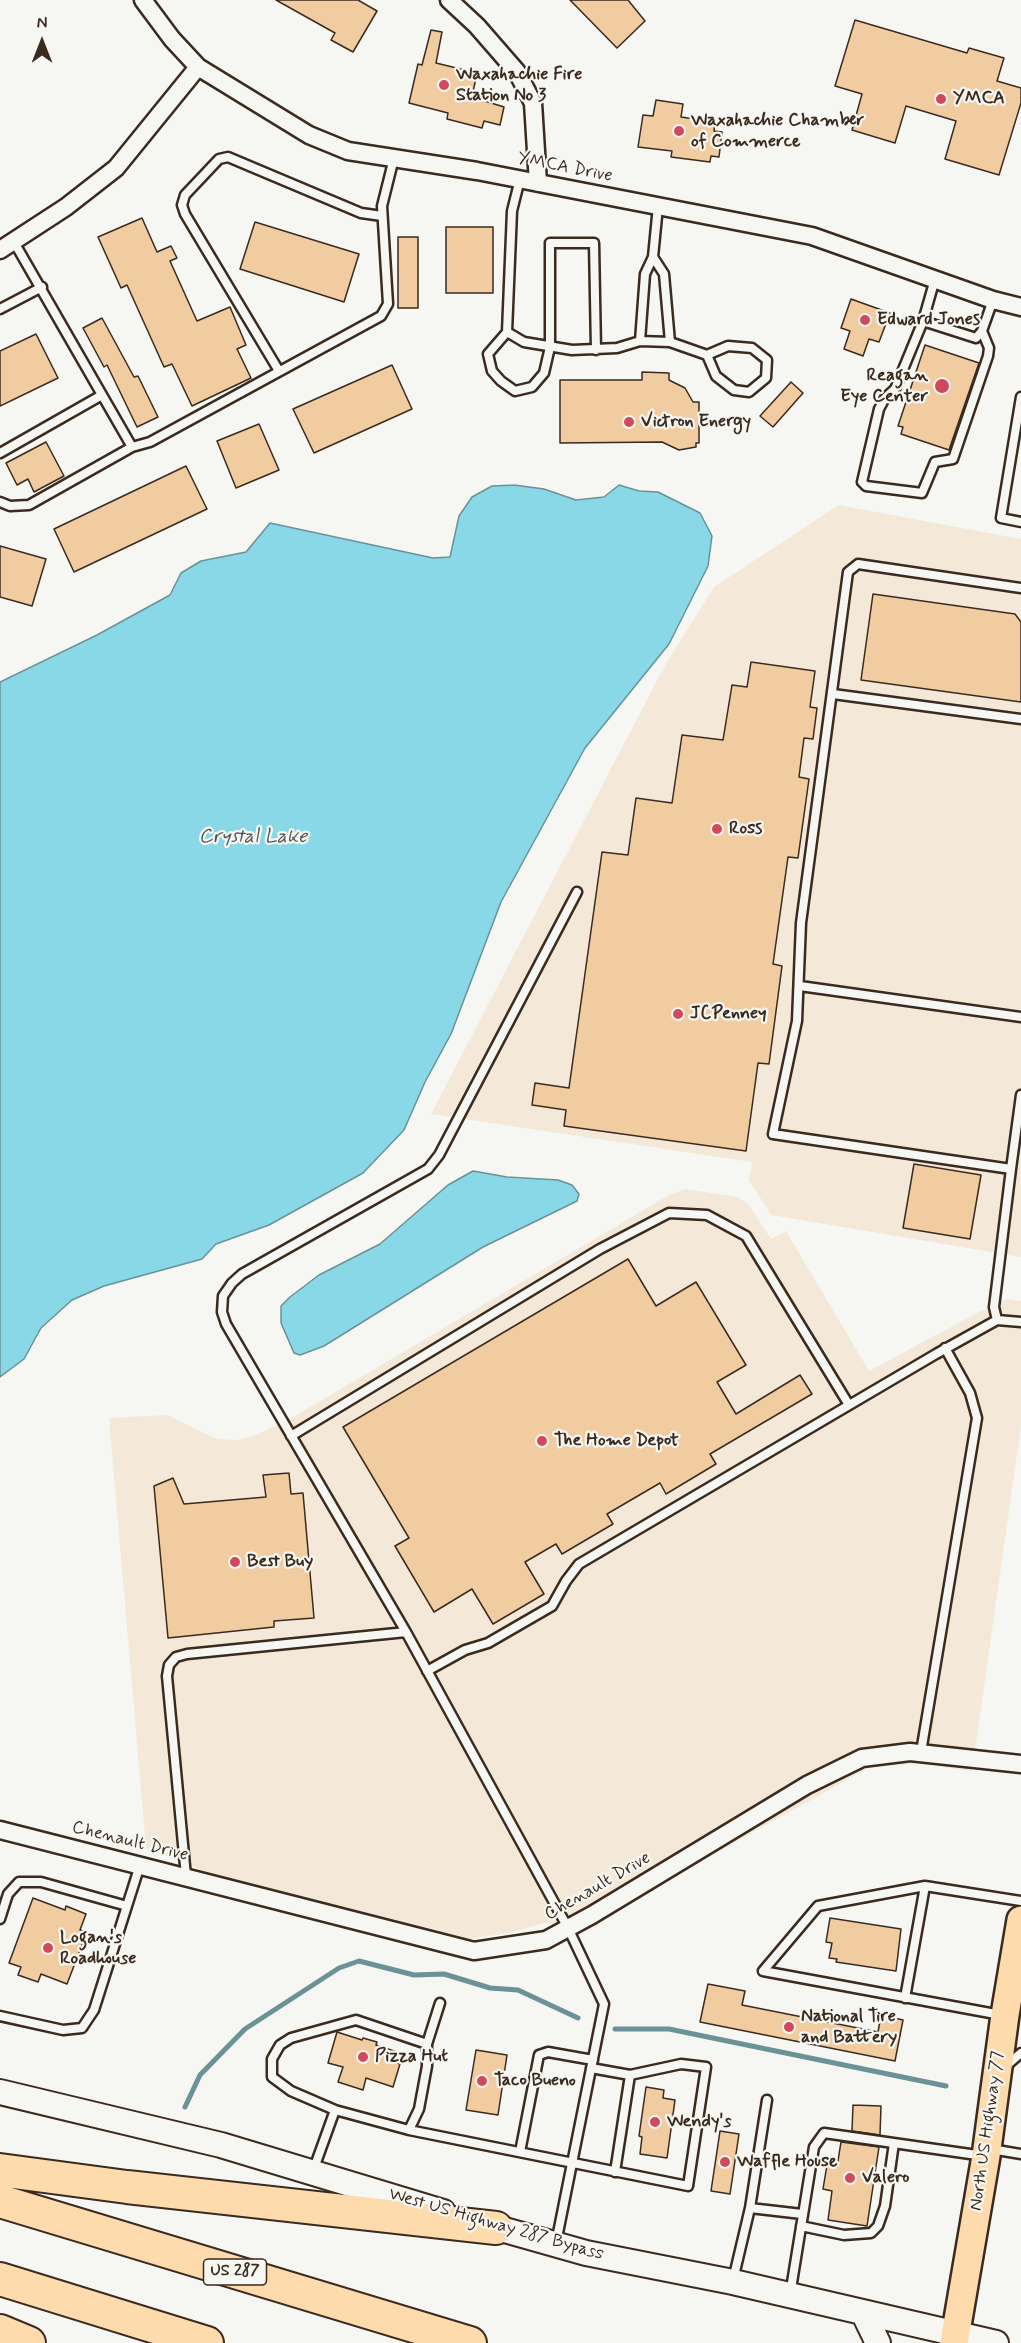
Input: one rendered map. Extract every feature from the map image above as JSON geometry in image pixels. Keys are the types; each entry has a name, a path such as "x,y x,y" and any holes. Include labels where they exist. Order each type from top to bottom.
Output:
{"highway":[{"path":"0,2170 127,2187 496,2228"},
{"name":"US 287","path":"0,2201 470,2343"},
{"path":"0,2279 207,2343"},
{"path":"0,2331 29,2343"}],"main road":[{"name":"North US Highway 77","path":"955,2339 987,2152 1005,2015 1017,1962 1021,1920"},
{"name":"West US Highway 287 Bypass","path":"0,2092 221,2145 556,2244 863,2312 955,2339 996,2343"},
{"path":"863,2312 878,2343"}],"street":[{"name":"YMCA Drive","path":"143,0 172,39 198,67 309,135 348,151 538,183 812,236 993,300 1021,306"},
{"path":"449,0 477,26 517,72 533,103 538,183"},
{"path":"7,246 66,207 116,168 198,67"},
{"name":"Chenault Drive","path":"0,1830 474,1951 546,1940 815,1781 862,1758 921,1752 1021,1764"}],"lane":[{"path":"279,371 184,214 182,205 185,195 219,159 228,157 361,213 382,216"},
{"path":"0,502 10,506 29,505 132,447 150,442 381,316 388,304 382,206 394,158"},
{"path":"520,180 512,211 507,332 488,354 492,371 515,391 532,387 544,373 550,347 550,243 594,243 596,350"},
{"path":"640,341 645,274 653,257 658,206"},
{"path":"7,246 42,287 132,447"},
{"path":"653,257 664,274 670,342"},
{"path":"935,279 923,321 895,389 885,398 879,409 862,482 866,486 922,493 935,462 953,459 988,356 989,348 982,331"},
{"path":"0,309 42,287"},
{"path":"923,321 976,338 982,331 993,300"},
{"path":"507,332 524,342 572,350 617,348 640,341 670,342 707,355 728,346 752,348 767,360 766,378 749,392 734,390 716,376 707,355"},
{"path":"0,453 102,395"},
{"path":"1021,397 1001,518 1021,522"},
{"path":"1011,1169 774,1134 795,1037 800,986 801,923 848,572 858,564 1021,588"},
{"path":"833,694 1021,719"},
{"path":"556,2244 604,2004 568,1928 406,1632 226,1324 222,1312 223,1296 242,1274 428,1169 439,1155 577,892"},
{"path":"800,986 1021,1017"},
{"path":"997,1320 994,1307 1021,1095"},
{"path":"291,1436 600,1249 669,1213 707,1215 746,1236 849,1405"},
{"path":"427,1671 465,1650 488,1643 552,1606 579,1564 945,1348 997,1320 1021,1322"},
{"path":"921,1752 977,1418 970,1393 945,1348"},
{"path":"186,1876 167,1676 169,1665 176,1657 406,1632"},
{"path":"0,2016 63,2030 82,2028 94,2010 140,1864"},
{"path":"0,1919 8,1894 20,1882 40,1882 127,1906"},
{"path":"1005,2015 763,1971 818,1906 925,1886 1021,1901"},
{"path":"905,1998 925,1886"},
{"path":"409,2130 418,2109 427,2066 427,2044 440,2003"},
{"path":"427,2044 356,2020 291,2038 280,2045 272,2059 272,2077 291,2091 335,2110 409,2130 572,2165 688,2186 706,2067 681,2064 630,2075 548,2052 539,2055 520,2152"},
{"path":"997,2074 1021,2053"},
{"path":"615,2172 630,2075"},
{"path":"733,2282 750,2208 767,2100"},
{"path":"312,2172 335,2110"},
{"path":"790,2295 814,2147 824,2133 894,2143 1021,2154"},
{"path":"801,2226 844,2235 871,2233 878,2226 885,2206 894,2143"},
{"path":"750,2208 802,2214"}],"shaded area":[{"path":"839,505 1021,539 1021,1257 771,1215 749,1180 752,1162 431,1114 664,667 714,587"},
{"path":"685,1189 738,1197 749,1205 771,1239 786,1231 869,1371 1007,1299 1021,1301 1021,1426 972,1771 920,1764 870,1767 603,1916 597,1927 544,1923 509,1933 469,1939 436,1933 205,1871 146,1848 109,1418 167,1415 217,1439 238,1440 257,1435 295,1416 669,1195"}],"water":[{"name":"Crystal Lake","path":"514,485 544,489 576,500 604,497 619,485 639,491 658,492 700,513 712,536 708,566 669,644 585,748 501,902 451,1034 425,1082 404,1130 363,1173 269,1225 216,1244 202,1259 104,1286 72,1300 41,1328 24,1359 0,1377 0,682 97,635 170,595 181,573 201,561 246,552 270,523 433,558 450,557 459,516 472,497 492,486"},
{"path":"473,1171 507,1177 558,1180 572,1185 579,1194 577,1201 483,1247 324,1346 300,1355 294,1353 281,1323 281,1306 319,1275 380,1244 448,1185"}],"building":[{"path":"276,0 358,0 377,11 353,52 331,40 335,33"},
{"path":"570,0 628,0 645,21 617,48"},
{"name":"YMCA","path":"855,20 967,53 969,48 1004,58 997,81 1021,88 1021,103 999,175 945,159 956,121 906,106 895,143 852,130 862,94 835,86"},
{"name":"Waxahachie Fire Station No 3","path":"431,30 442,32 436,63 477,73 472,97 504,107 500,125 484,121 482,128 447,119 448,113 409,103 418,64 422,65"},
{"name":"Waxahachie Chamber of Commerce","path":"656,100 683,104 681,117 715,122 714,131 722,132 719,157 711,156 710,162 671,157 672,151 638,147 643,115 653,116"},
{"path":"142,218 157,252 171,246 177,258 170,261 197,321 230,307 246,345 237,349 251,378 192,406 172,364 164,367 127,285 121,288 98,237"},
{"path":"255,222 359,254 344,302 240,269"},
{"path":"446,227 493,227 493,293 446,293"},
{"path":"398,237 418,237 418,308 398,308"},
{"name":"Edward Jones","path":"851,299 890,313 879,342 869,339 863,356 844,349 850,331 841,328"},
{"path":"102,318 134,377 138,376 158,417 137,427 107,365 104,367 83,328"},
{"path":"36,334 58,378 0,406 0,351"},
{"name":"Reagan Eye Center","path":"925,345 979,363 949,450 901,434 903,427 898,426"},
{"path":"392,365 412,409 314,453 293,409"},
{"name":"Victron Energy","path":"642,372 669,373 669,380 685,388 693,402 699,402 699,443 696,443 696,447 679,450 662,442 560,443 560,380 642,380"},
{"path":"791,382 803,393 773,427 760,416"},
{"path":"259,424 279,470 236,488 217,441"},
{"path":"46,442 64,476 34,492 28,479 17,485 6,463"},
{"path":"186,466 207,509 74,572 54,529"},
{"path":"0,546 46,559 32,606 0,597"},
{"path":"873,594 1015,614 1021,622 1021,702 861,680"},
{"name":"JCPenney","path":"751,662 815,671 810,707 817,708 813,739 804,738 799,777 809,779 798,858 788,857 773,964 782,966 769,1064 758,1063 746,1151 564,1126 566,1110 532,1105 535,1083 569,1088 602,852 628,855 636,798 672,803 682,735 723,740 732,685 747,687"},
{"path":"914,1164 981,1175 970,1239 903,1228"},
{"name":"The Home Depot","path":"628,1259 656,1306 696,1282 746,1365 717,1382 736,1414 800,1375 812,1394 710,1454 716,1464 666,1494 660,1483 607,1514 613,1524 562,1554 556,1544 525,1562 544,1594 493,1624 472,1589 434,1612 395,1546 409,1538 343,1427"},
{"name":"Best Buy","path":"289,1473 291,1494 303,1493 314,1618 274,1621 274,1627 168,1638 154,1486 173,1478 184,1504 266,1497 263,1475"},
{"name":"Logan's Roadhouse","path":"33,1898 65,1910 66,1906 86,1914 80,1930 87,1932 67,1984 41,1974 38,1982 18,1975 21,1967 9,1963"},
{"path":"830,1918 901,1929 896,1971 836,1962 837,1959 829,1958 832,1943 826,1942"},
{"name":"National Tire and Battery","path":"708,1984 745,1991 742,2005 878,2032 881,2015 903,2020 895,2061 700,2022"},
{"name":"Pizza Hut","path":"337,2032 377,2042 376,2045 397,2052 394,2062 400,2064 393,2087 366,2078 363,2090 338,2082 343,2067 328,2063"},
{"name":"Taco Bueno","path":"476,2050 507,2055 498,2115 466,2110"},
{"name":"Wendy's","path":"646,2087 664,2090 663,2098 675,2100 667,2158 640,2154 642,2137 639,2136"},
{"path":"853,2105 881,2106 880,2135 852,2131"},
{"name":"Waffle House","path":"720,2131 739,2134 730,2194 711,2191"},
{"name":"Valero","path":"841,2142 879,2147 867,2226 828,2220 832,2191 823,2189 827,2165 837,2167"}],"waterway":[{"path":"185,2107 200,2075 245,2029 339,1968 359,1961 414,1975 444,1974 490,1988 518,1990 578,2018"},
{"path":"615,2029 669,2029 946,2086"}],"place":[{"name":"Waxahachie Fire Station No 3","path":"444,85"},
{"name":"YMCA","path":"941,99"},
{"name":"Waxahachie Chamber of Commerce","path":"679,131"},
{"name":"Edward Jones","path":"865,320"},
{"name":"Reagan Eye Center","path":"942,386"},
{"name":"Victron Energy","path":"629,422"},
{"name":"Ross","path":"717,829"},
{"name":"JCPenney","path":"678,1014"},
{"name":"The Home Depot","path":"542,1441"},
{"name":"Best Buy","path":"235,1562"},
{"name":"Logan's Roadhouse","path":"48,1948"},
{"name":"National Tire and Battery","path":"789,2027"},
{"name":"Pizza Hut","path":"363,2057"},
{"name":"Taco Bueno","path":"482,2081"},
{"name":"Wendy's","path":"655,2122"},
{"name":"Waffle House","path":"725,2162"},
{"name":"Valero","path":"850,2178"}]}
